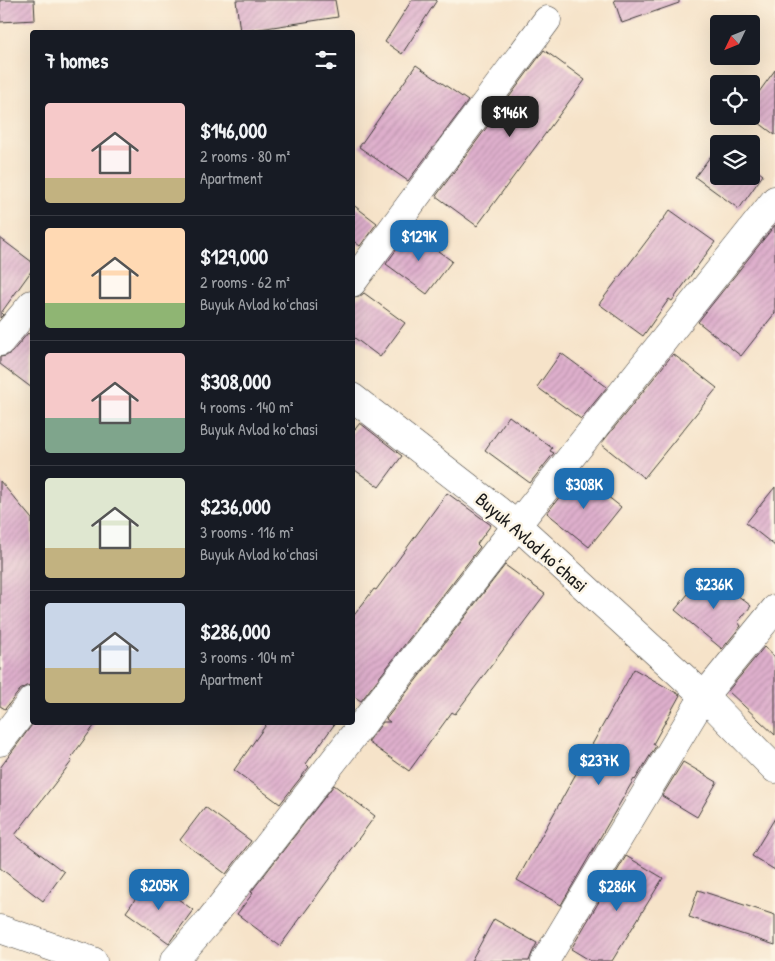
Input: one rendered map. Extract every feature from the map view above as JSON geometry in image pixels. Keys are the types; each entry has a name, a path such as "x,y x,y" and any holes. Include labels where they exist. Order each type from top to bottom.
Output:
{"street":[{"path":"355,279 547,20"},
{"path":"174,961 210,920 517,525 775,200"},
{"path":"0,342 30,306"},
{"name":"Buyuk Avlod koʻchasi","path":"355,399 517,525 704,696 775,769"},
{"path":"545,961 704,696 775,609"},
{"path":"0,742 30,703"},
{"path":"0,929 94,961"}],"building":[{"path":"0,0 34,0 35,20 0,22"},
{"path":"236,0 335,0 338,17 253,30 240,30"},
{"path":"412,0 437,0 402,54 385,42"},
{"path":"614,0 679,0 679,3 622,23"},
{"path":"544,50 585,80 477,226 436,196"},
{"path":"416,65 468,101 408,181 359,147"},
{"path":"775,70 775,135 760,124 760,91"},
{"path":"710,157 710,185 756,185 739,209 695,177"},
{"path":"355,206 377,223 360,246 355,242"},
{"path":"670,210 715,242 672,301 669,299 643,336 599,304"},
{"path":"775,225 775,313 741,356 698,322"},
{"path":"410,231 452,261 427,294 386,264"},
{"path":"0,238 30,260 30,273 1,313 3,315 0,318"},
{"path":"364,293 405,323 380,357 355,338 355,298"},
{"path":"28,333 30,335 30,386 0,364 0,357 12,352"},
{"path":"561,353 607,387 581,419 537,387"},
{"path":"673,354 717,388 644,478 601,444"},
{"path":"509,416 552,448 550,451 554,453 530,483 485,450"},
{"path":"360,423 402,456 379,487 355,470 355,429"},
{"path":"578,473 621,507 589,547 547,513"},
{"path":"0,481 30,517 30,685 20,690 5,709 0,706"},
{"path":"775,487 775,546 746,523"},
{"path":"447,493 491,525 477,544 480,547 361,701 355,697 355,614 374,589 376,590"},
{"path":"505,565 545,594 455,714 452,712 409,771 368,742 383,722 390,722 386,719"},
{"path":"705,573 711,578 713,576 751,606 738,622 741,626 722,649 675,610"},
{"path":"764,647 775,657 775,735 728,691"},
{"path":"634,669 680,695 653,744 656,746 634,779 561,905 517,880"},
{"path":"32,725 95,725 70,759 72,761 15,835 64,872 43,901 0,868 0,768"},
{"path":"266,725 334,725 306,764 309,767 280,804 234,770"},
{"path":"683,762 717,782 697,817 662,796"},
{"path":"334,785 375,816 280,946 237,914 253,893 251,892"},
{"path":"205,807 251,841 226,874 180,840"},
{"path":"775,818 775,870 752,856"},
{"path":"626,856 663,878 612,961 591,961 571,949"},
{"path":"150,878 193,910 169,943 126,912"},
{"path":"698,890 775,915 775,945 689,917"},
{"path":"494,919 537,943 529,961 471,961"}]}
